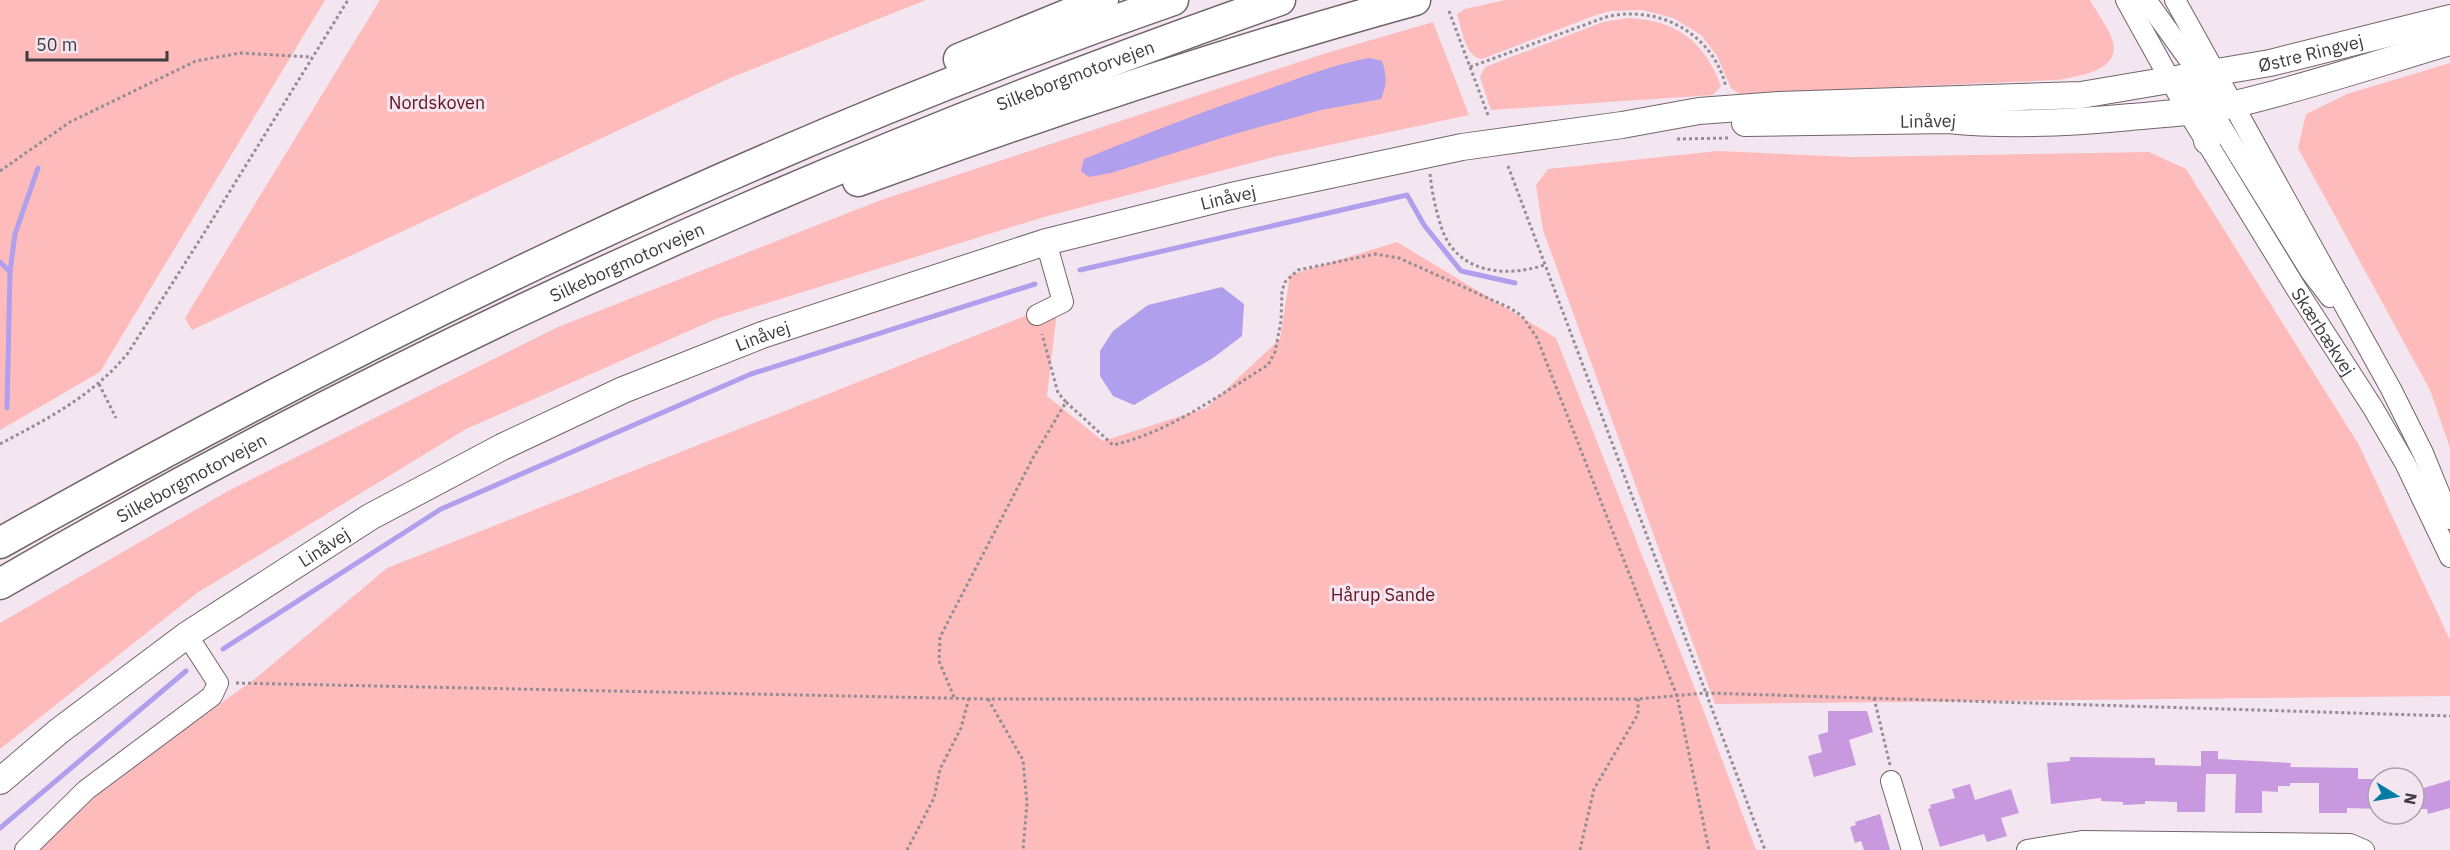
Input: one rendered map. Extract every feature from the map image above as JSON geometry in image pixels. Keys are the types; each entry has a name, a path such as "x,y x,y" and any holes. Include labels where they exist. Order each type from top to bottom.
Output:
{"highway":[{"path":"506,278 763,144 867,96 1103,0"},
{"name":"Silkeborgmotorvejen","path":"0,543 141,464 308,375 506,278 770,158 950,84 1173,0"},
{"name":"Silkeborgmotorvejen","path":"0,584 155,496 321,408 582,281 783,191 965,116 1142,48 1280,0"},
{"path":"582,281 1004,129 1237,51 1415,0"}],"main road":[{"name":"Østre Ringvej","path":"2204,92 2270,63 2447,26"},
{"name":"Østre Ringvej","path":"2204,92 2312,84 2447,26"},
{"name":"Linåvej","path":"1622,125 1948,120 1981,113 2091,109 2204,92"},
{"name":"Linåvej","path":"0,781 59,731 187,635 370,517 502,447 623,390 762,335 1046,242 1231,196 1462,147 1622,125 1699,111 1767,106 2204,92"},
{"path":"2204,92 2207,141"}],"street":[{"path":"2126,0 2204,92"},
{"path":"2146,0 2204,92"},
{"path":"2175,0 2204,92"},
{"name":"Skærbækvej","path":"2204,92 2311,272 2370,350 2423,453 2450,519"},
{"name":"Skærbækvej","path":"2207,141 2297,290 2373,408 2405,463 2450,557"},
{"path":"1036,315 1063,302 1046,242"},
{"path":"25,850 86,790 212,696 218,683 187,635"},
{"path":"1891,781 1912,850"},
{"path":"2027,850 2082,841 2350,844 2364,850"}],"path":[{"path":"0,444 52,416 99,384 128,353 348,0"},
{"path":"1449,12 1488,115"},
{"path":"1470,67 1606,17 1626,13 1647,14 1668,20 1686,29 1701,42 1719,68 1727,93"},
{"path":"0,171 70,122 196,61 240,53 312,57"},
{"path":"1508,166 1766,850"},
{"path":"1430,172 1442,231 1463,257 1478,266 1503,272 1528,270 1544,265"},
{"path":"1036,315 1058,393 1113,445 1139,439 1162,429 1268,364 1275,352 1281,321 1282,291 1285,282 1298,270 1375,254 1399,258 1510,308 1522,316 1537,338 1677,696 1709,850"},
{"path":"99,384 116,418"},
{"path":"954,697 939,661 940,637 1034,456 1066,402"},
{"path":"218,683 988,699 1638,699 1706,693 2450,716"},
{"path":"907,850 934,798 940,769 961,728 969,698"},
{"path":"1874,698 1892,770 1891,781"},
{"path":"988,699 1023,760 1027,803 1023,850"},
{"path":"1580,850 1594,789 1638,714 1638,699"}],"green space":[{"path":"0,0 325,0 100,372 0,430"},
{"name":"Nordskoven","path":"380,0 926,0 730,78 192,330 185,318"},
{"path":"1505,0 2090,0 2106,26 2113,42 2114,52 2110,60 2095,71 2056,80 1739,94 1731,88 1717,56 1701,35 1673,18 1642,10 1610,11 1482,59 1476,57 1468,48 1457,14 1465,9"},
{"path":"1628,18 1660,23 1686,36 1706,57 1721,86 1713,95 1491,110 1480,77 1485,67 1603,22"},
{"path":"1433,22 1469,115 1278,156 1044,217 716,319 466,429 197,593 0,749 0,623 228,491 558,327 881,200 1323,54"},
{"path":"2450,63 2450,448 2430,390 2298,148 2306,114 2347,94"},
{"path":"1717,151 1852,157 2149,152 2186,169 2359,445 2450,640 2450,696 1715,704 1543,230 1536,185 1548,169"},
{"name":"Hårup Sande","path":"1397,242 1556,338 1701,704 1756,850 37,850 89,798 256,678 387,568 1058,303 1047,396 1103,441 1206,408 1280,339 1290,275"}],"shaded area":[{"path":"1369,58 1382,61 1384,66 1386,80 1381,99 1321,110 1231,135 1111,173 1089,177 1081,171 1084,159 1156,130 1311,74"},
{"path":"1222,287 1244,304 1242,336 1213,358 1134,405 1113,396 1100,376 1100,351 1113,331 1148,305"}],"building":[{"path":"1828,711 1867,711 1873,732 1849,740 1856,765 1814,777 1808,756 1822,752 1818,735 1828,732"},
{"path":"2201,751 2218,751 2218,759 2291,763 2290,767 2358,768 2358,779 2366,779 2366,809 2347,808 2347,813 2319,813 2319,783 2290,783 2290,786 2278,786 2278,792 2262,791 2262,813 2235,813 2236,774 2206,774 2205,812 2177,812 2177,802 2145,801 2145,804 2123,805 2123,802 2101,801 2101,798 2051,804 2047,763 2070,761 2070,757 2155,758 2155,765 2201,766"},
{"path":"2450,780 2450,808 2428,814 2426,787"},
{"path":"1970,784 1975,800 2011,789 2019,813 2001,818 2007,836 1987,842 1984,834 1940,847 1928,809 1931,808 1930,805 1955,798 1952,789"},
{"path":"1880,814 1890,850 1864,850 1861,841 1855,843 1850,827 1856,825 1855,822"}],"waterway":[{"path":"7,408 10,272 15,234 38,168"},
{"path":"1080,270 1407,195 1424,225 1461,271 1515,283"},
{"path":"0,262 10,272"},
{"path":"223,649 441,509 751,374 1035,284"},
{"path":"0,828 186,671"}]}
